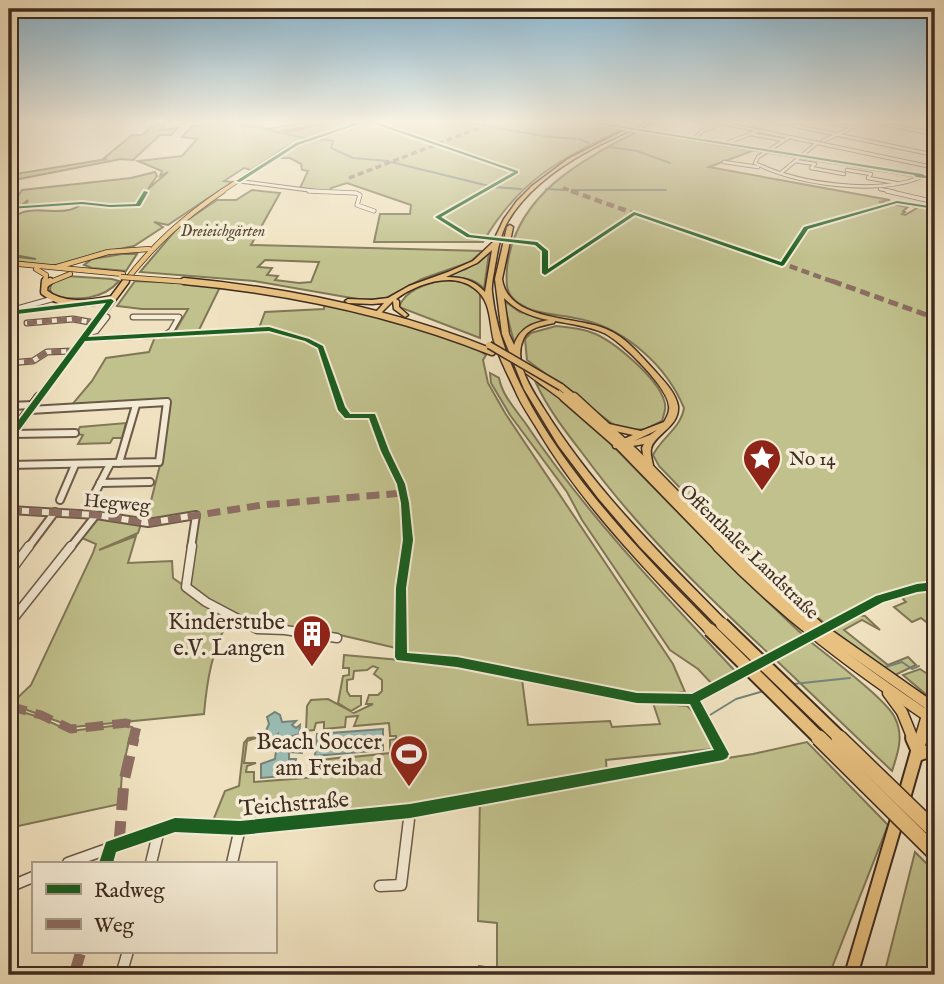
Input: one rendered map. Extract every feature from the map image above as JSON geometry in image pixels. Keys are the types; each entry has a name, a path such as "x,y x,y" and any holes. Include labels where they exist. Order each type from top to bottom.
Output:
{"highway":[{"path":"381,310 418,283 468,266 485,253 519,202 539,182 561,167"},
{"path":"567,167 528,200 506,237 497,280 500,316 516,364 550,425 611,507 716,627 935,831"},
{"path":"496,240 490,270 490,302 501,355 522,397 552,446 599,508 935,853"},
{"path":"348,301 392,301 424,283 452,278 478,285 490,302"},
{"path":"497,280 508,301 517,309 605,331 622,342 662,384 674,408 668,422 651,440 645,453 648,465"},
{"path":"392,301 405,315"},
{"path":"516,364 518,337 525,330 549,322 584,324"},
{"path":"623,444 668,422"},
{"path":"609,427 642,433"},
{"path":"623,444 651,440"}],"main road":[{"path":"10,436 156,242 184,217 260,167"},
{"path":"43,268 63,266 108,252 134,249 156,242"},
{"path":"134,249 148,251"},
{"path":"96,272 79,265 87,259 103,254 148,251"},
{"path":"122,275 9,264 86,274 239,282 348,301 473,341"},
{"path":"36,269 47,275 44,288 47,296 52,299 113,299"},
{"path":"44,288 58,276 86,274"},
{"path":"136,276 264,289 405,315 473,341 558,388 609,427 623,444"},
{"path":"95,300 121,288"},
{"path":"95,300 107,306"},
{"path":"558,388 623,444"},
{"name":"Offenthaler Landstraße","path":"623,444 648,465 809,626 822,643 881,685 932,713"},
{"name":"Offenthaler Landstraße","path":"623,444 758,587 932,713"},
{"path":"881,685 902,712 917,752"},
{"path":"850,975 917,752 932,713"},
{"path":"917,752 935,749"}],"street":[{"path":"760,167 878,187 935,202"},
{"path":"782,172 788,167"},
{"path":"812,167 844,174"},
{"path":"837,182 850,167"},
{"path":"866,167 935,179"},
{"path":"878,187 902,184 933,167"},
{"path":"847,170 871,174 868,178 902,184"},
{"path":"248,175 245,180 249,183"},
{"path":"237,182 326,193 358,194 357,205 374,211"},
{"path":"227,188 249,183"},
{"path":"18,310 40,299 44,288"},
{"path":"32,304 52,299"},
{"path":"9,311 52,299"},
{"path":"85,336 96,331 107,317"},
{"path":"85,336 165,335 171,331 179,317 133,317"},
{"path":"27,323 76,319 95,323"},
{"path":"9,363 33,361 47,352 74,351"},
{"path":"9,406 136,405 167,402 159,462 9,465"},
{"path":"119,463 136,405"},
{"path":"10,436 75,433"},
{"path":"94,495 110,464"},
{"path":"60,500 75,465"},
{"path":"100,483 150,482"},
{"name":"Hegweg","path":"9,510 96,515 148,523 195,515 186,587 206,602 257,629 307,632 337,638"},
{"path":"9,573 55,512"},
{"path":"9,624 96,515"},
{"name":"Teichstraße","path":"71,862 175,825 240,828 410,811 482,797"},
{"path":"380,886 401,885 410,811"},
{"name":"Teichstraße","path":"232,862 240,828"},
{"path":"151,862 159,830"},
{"path":"9,887 32,877"},
{"path":"121,975 127,953"}],"green space":[{"path":"58,167 81,167 9,181 9,175"},
{"path":"152,167 256,167 251,170 244,168 224,181 232,182 168,225 154,222 163,227 134,246 64,264 46,266 9,260 9,256 36,259 9,254 9,225 17,219 14,217 30,211 66,211 83,203 26,205 28,200 9,216 12,206 9,207 9,195 18,194 14,202 22,190 131,178 155,172 157,176 148,189 168,172 160,176 162,171"},
{"path":"301,167 553,167 511,202 483,242 374,242 380,214 410,214 411,205 347,183 331,188 329,192 300,188 308,171 302,170"},
{"path":"709,167 890,200 879,202 908,207 903,211 905,212 902,214 905,215 917,208 903,202 935,208 935,583 891,592 824,623 735,545 659,466 653,455 679,421 684,408 677,393 656,365 630,342 600,325 524,307 510,295 507,286 507,268 513,242 523,220 537,200 573,168"},
{"name":"Dreieichgärten","path":"252,190 280,193 251,245 483,251 470,262 422,279 386,298 363,300 254,281 140,272 180,225 217,200 236,200","holes":["265,260 319,262 311,282 299,283 275,280 278,276 267,275 272,268 258,267"]},
{"path":"489,253 484,289 468,279 436,277 466,269"},
{"path":"137,254 126,271 84,265 92,259"},
{"path":"67,276 119,281 106,292 89,297 53,295 50,290 51,283"},
{"path":"442,280 466,281 480,293 480,338 399,307 411,292"},
{"path":"135,281 221,285 198,332 259,328 265,312 324,309 325,302 397,320 477,349 486,355 483,360 488,383 505,413 673,664 685,692 648,696 458,659 409,655 396,648 340,635 305,629 261,628 201,595 188,585 199,513 146,521 161,461 170,400 70,407 92,381 106,358 149,352 155,337 173,335 188,309 117,306"},
{"path":"503,300 520,312 562,321 534,325 514,342"},
{"path":"556,326 579,329 602,337 634,361 660,391 665,408 662,421 646,429 633,430 614,425 527,360 525,339 531,333"},
{"path":"490,373 499,378 510,402 599,521 736,672 713,685 698,669 670,650 582,520 567,492 510,415 491,383"},
{"path":"536,383 565,402 596,429 803,635 768,653 695,582 625,508 564,429"},
{"path":"126,423 122,438 113,438 110,443 78,444 83,435 76,434 80,427"},
{"path":"99,517 141,524 138,533 99,550 136,536 128,563 172,561 173,578 230,618 211,664 204,714 73,727 11,704 31,685 93,553 96,544 82,538"},
{"path":"935,588 935,629 921,618 912,622 894,607 906,602 903,599 907,593"},
{"path":"858,615 865,616 880,630 862,620 844,630 888,665 908,657 916,665 893,676 831,629"},
{"path":"811,642 870,690 890,710 898,725 900,738 892,771 776,660"},
{"path":"344,655 457,665 522,679 528,725 610,721 612,727 660,724 653,703 687,706 698,716 713,745 713,749 606,760 607,777 753,754 807,742 888,825 829,975 479,975 479,966 497,969 497,923 478,921 480,793 410,806 212,823 225,791 239,786 244,743 248,738 259,737 247,741 244,763 256,763 247,766 246,772 254,772 254,782 317,777 317,770 309,772 313,761 346,757 346,768 354,768 353,757 390,753 390,740 396,739 396,736 390,736 389,723 354,726 358,716 346,717 345,727 324,729 324,722 316,723 314,730 306,731 307,706 311,700 328,699 354,713 373,704 366,704 369,695 378,695 382,691 382,680 374,674 378,668 373,666 367,670 354,671 353,679 347,680 347,691 350,696 361,696 361,705 351,711 338,703 343,676 349,675 349,668 343,668"},
{"path":"920,669 935,679 935,702 903,675"},
{"path":"9,708 39,717 70,731 121,725 132,727 122,772 120,804 9,828"},
{"path":"915,852 935,872 935,975 884,975"}],"water":[{"path":"275,712 280,715 282,722 296,721 292,725 296,728 300,725 299,734 290,737 290,745 294,745 295,740 303,739 302,753 289,752 289,759 296,759 294,775 261,778 261,764 275,759 278,734 272,738 264,735 269,724 267,717"},
{"path":"383,729 383,750 315,756 317,734"}],"waterway":[{"path":"411,167 489,186"},
{"path":"494,187 521,189"},
{"path":"546,189 565,190"},
{"path":"572,190 666,190"},
{"path":"882,668 902,662 912,669 919,666"},
{"path":"793,684 850,678"},
{"path":"710,715 736,699 764,691"},
{"path":"9,703 19,706"}],"marked path":[{"path":"349,178 378,167"},
{"path":"563,188 636,214"},
{"path":"778,262 935,318"},
{"path":"27,323 73,319 95,323"},
{"path":"9,363 33,361 47,352 74,351"},
{"path":"9,510 96,515 148,523 262,505 403,493"},
{"path":"9,706 41,715 71,729 126,723 137,726 124,781 119,843"},
{"path":"74,975 80,953"}],"cycle path":[{"path":"238,181 260,167"},
{"path":"502,167 517,172"},
{"path":"871,167 926,177 916,176"},
{"path":"437,217 517,172"},
{"path":"9,208 82,203 138,205 146,192"},
{"path":"437,217 469,236 537,244 545,251 545,273 634,213 782,264 806,228 897,202 935,208"},
{"path":"9,313 111,301"},
{"path":"9,438 111,301"},
{"path":"83,339 269,329 321,347 341,408 348,416 372,416 401,484 408,540 401,588 401,657 457,662 637,698 693,699 880,599 917,588 935,586"},
{"path":"106,862 111,847 175,825 240,828 410,811 723,754 693,699"}],"place":[{"name":"No 14","path":"762,492"},
{"name":"Kinderstube e.V. Langen","path":"312,668"},
{"name":"Beach Soccer am Freibad","path":"409,788"}]}
